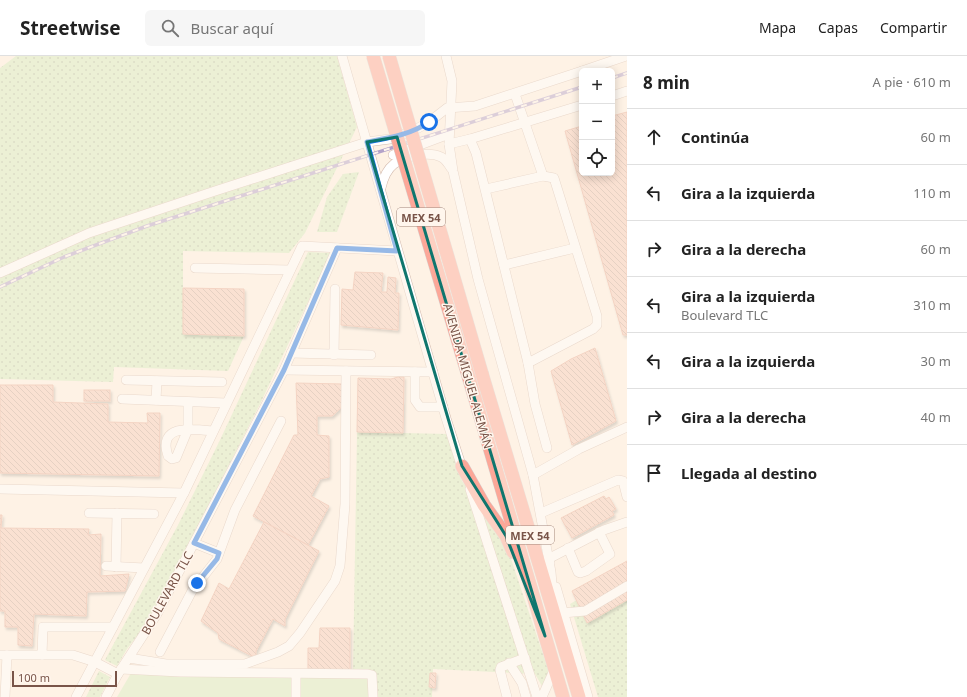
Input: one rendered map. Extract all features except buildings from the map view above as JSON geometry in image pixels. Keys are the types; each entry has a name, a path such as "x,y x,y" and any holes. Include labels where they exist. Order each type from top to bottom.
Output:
{"highway":[{"name":"AVENIDA MIGUEL ALEMÁN","path":"373,56 563,697"},
{"name":"AVENIDA MIGUEL ALEMÁN","path":"389,56 578,697"},
{"path":"462,466 484,505 506,536 545,636"}],"street":[{"path":"342,56 442,407 537,697"},
{"path":"446,56 452,76 452,106 449,144 453,171 478,279 533,475 541,513 557,626"},
{"path":"591,68 626,56"},
{"path":"0,273 89,233 215,190 367,142 390,139 413,131 429,122 444,109 452,106 475,106 579,72"},
{"path":"615,95 627,91"},
{"path":"515,94 543,176"},
{"path":"449,144 524,124 579,106"},
{"path":"393,155 450,134"},
{"path":"470,139 486,189 528,363 535,404 547,448"},
{"path":"380,192 383,178 390,168 398,162 410,157 426,154 442,157 446,160 453,171"},
{"path":"486,189 543,176 554,178 557,183 575,248 597,316 597,325 593,329 528,363"},
{"path":"76,697 184,493 302,246 397,251"},
{"name":"BOULEVARD TLC","path":"106,697 119,672 157,614 284,370 337,248"},
{"path":"504,266 575,248"},
{"path":"195,268 290,270"},
{"path":"334,354 335,289"},
{"path":"291,353 371,355"},
{"path":"284,370 433,372"},
{"path":"129,658 146,662 166,664 246,664 278,652 289,646 300,633 335,581 340,566 346,504 346,371"},
{"path":"415,372 415,400 420,407 442,407"},
{"path":"126,380 222,382"},
{"path":"156,400 157,381"},
{"path":"122,399 226,403"},
{"path":"188,402 188,429 213,431"},
{"path":"160,652 192,591 217,559 235,510 281,422"},
{"path":"533,475 579,449 627,427"},
{"path":"541,513 618,480 623,481 627,497"},
{"path":"0,489 184,493"},
{"path":"89,513 154,514"},
{"path":"116,567 117,514"},
{"path":"548,559 599,532 627,522"},
{"path":"568,548 578,572 580,573 586,571 610,554 599,532"},
{"path":"194,543 219,553"},
{"path":"548,559 588,697"},
{"path":"106,566 144,568"},
{"path":"563,613 585,611 627,586"},
{"path":"42,655 43,627 113,627"},
{"path":"5,697 3,655 73,655 119,672 372,675 373,697"},
{"path":"507,697 500,670 503,664 525,658"},
{"path":"508,663 522,683 526,697"},
{"path":"542,697 554,668"},
{"path":"296,674 296,697"}],"highlighted area":[{"path":"397,137 545,636 506,536 462,466 367,142"}],"green space":[{"path":"16,56 337,56 357,127 305,233 289,253 183,251 183,334 244,336 228,371 114,367 113,382 0,379 0,68"},
{"path":"359,172 337,232 317,232 327,197 343,174"},
{"path":"308,252 331,253 261,402 152,617 127,649 117,666 105,660 178,525 220,440"},
{"path":"357,432 448,434 462,481 504,538 549,672 542,686 535,674 433,669 432,697 377,697 353,671"},
{"path":"627,570 627,697 598,697 570,604"},
{"path":"134,668 377,671 377,697 117,697"},
{"path":"99,671 110,677 100,697 86,697"}],"railway":[{"path":"615,77 627,73"},
{"path":"0,287 64,257 147,226 579,88"}],"route":[{"path":"197,583 217,559 219,553 194,543 284,370 331,265 337,248 397,251 367,142 390,139 418,129 429,122"}]}
